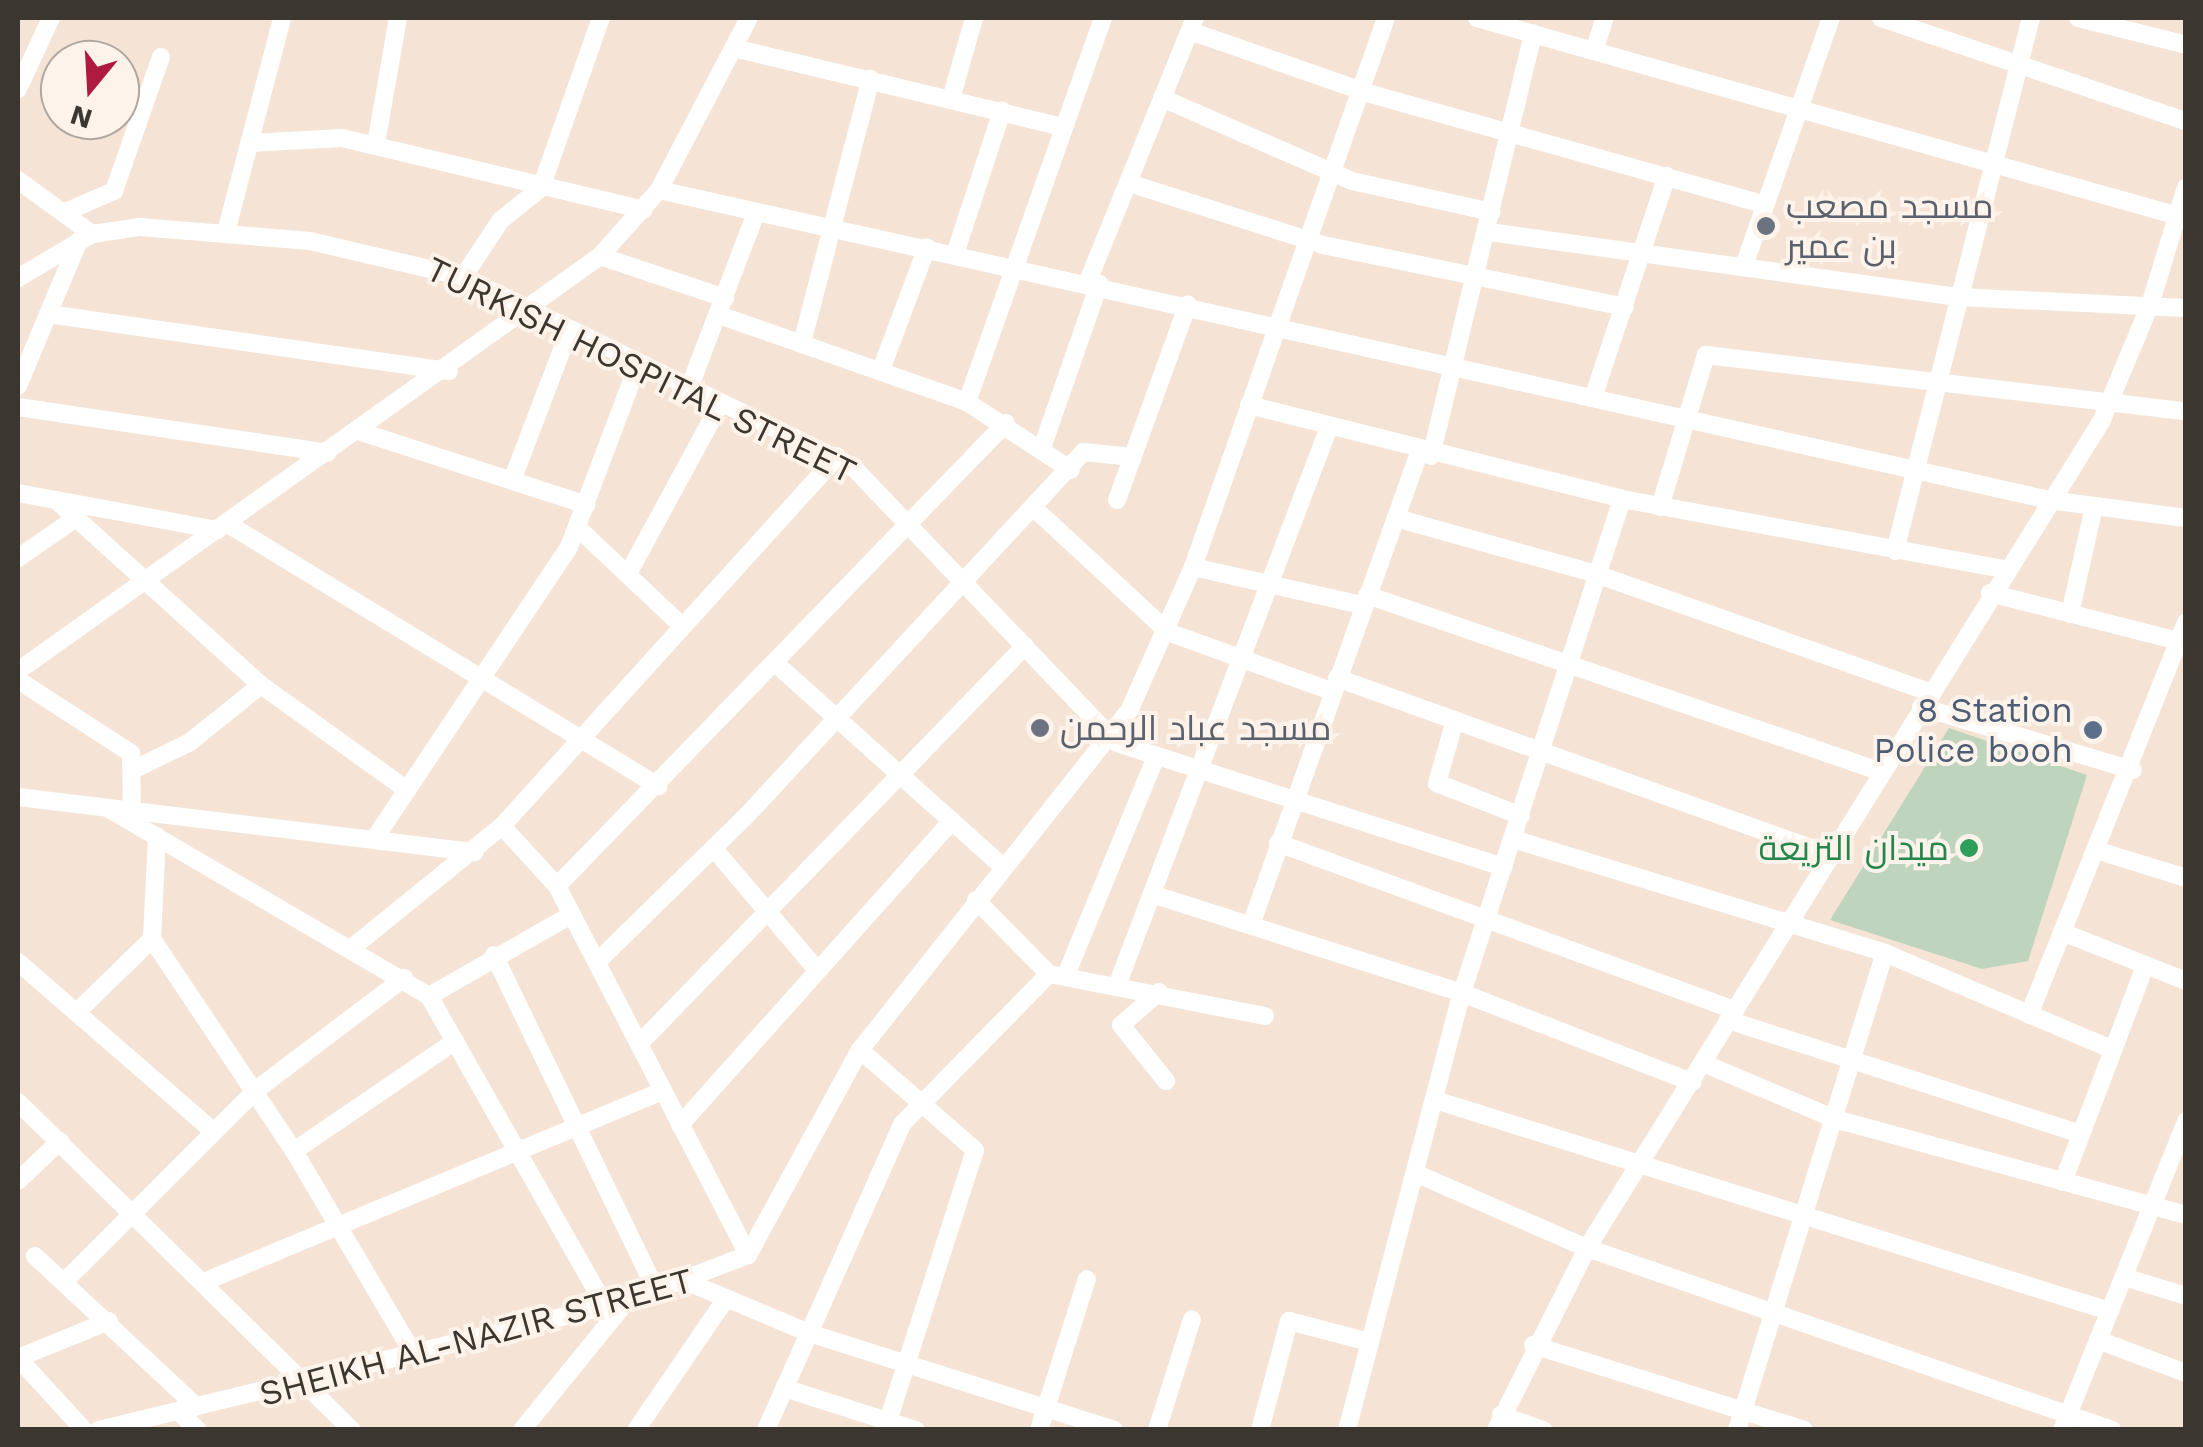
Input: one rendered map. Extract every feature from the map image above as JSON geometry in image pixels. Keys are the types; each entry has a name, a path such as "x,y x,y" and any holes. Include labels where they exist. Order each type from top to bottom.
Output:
{"street":[{"path":"18,89 52,18"},
{"path":"226,232 282,18"},
{"path":"376,144 398,18"},
{"path":"463,277 501,220 541,188 601,18"},
{"path":"18,671 529,314 600,256 659,190 749,18"},
{"path":"951,99 974,18"},
{"path":"966,402 1103,18"},
{"path":"740,1260 860,1050 1001,865 1108,736 1168,632 1303,240 1386,18"},
{"path":"1476,18 1988,168 2181,217"},
{"path":"1594,51 1604,18"},
{"path":"1744,266 1802,112 1831,18"},
{"path":"1882,18 2186,121"},
{"path":"1895,551 1988,168 2031,18"},
{"path":"2078,18 2119,24 2186,45"},
{"path":"1042,448 1128,183 1193,24 1360,91 1766,205"},
{"path":"1252,922 1364,600 1425,454 1455,366 1478,282 1533,33"},
{"path":"734,48 872,78 1063,127"},
{"path":"63,213 118,186 161,57"},
{"path":"802,343 872,78"},
{"path":"1162,98 1330,171 1492,212"},
{"path":"955,254 1002,111"},
{"path":"251,143 316,136 376,144 541,188 644,210"},
{"path":"1593,398 1667,176"},
{"path":"18,180 63,213 85,237"},
{"path":"1128,183 1303,240 1478,282 1625,306"},
{"path":"1543,1430 1498,1422 1533,1344 1587,1248 2004,570 2112,402 2181,217 2186,187"},
{"path":"659,190 1094,283 2049,500 2186,518"},
{"path":"688,391 756,213"},
{"name":"TURKISH HOSPITAL STREET","path":"85,237 226,232 391,254 463,277 568,334 837,456 914,520 1108,736"},
{"path":"1489,232 1959,297 2186,308"},
{"path":"18,278 85,237"},
{"path":"18,386 85,237"},
{"path":"881,370 927,247"},
{"path":"600,256 802,343 966,402 1006,423 1071,470"},
{"path":"1118,500 1188,304"},
{"path":"48,314 449,371"},
{"path":"513,478 568,334"},
{"path":"1660,506 1682,416 1706,354 2186,411"},
{"path":"375,838 578,528 637,367"},
{"path":"1249,405 1425,454 1622,499 2004,570"},
{"path":"629,572 720,406"},
{"path":"18,407 328,453"},
{"path":"557,886 1006,423"},
{"path":"1118,983 1246,660 1329,427"},
{"path":"362,432 513,478 586,505"},
{"path":"599,960 714,850 1093,448 1133,457"},
{"path":"353,946 475,852 502,826 837,456"},
{"path":"18,493 223,527 582,734 658,786"},
{"path":"1346,1430 1366,1341 1462,994 1622,499"},
{"path":"56,500 150,579 261,685 407,790"},
{"path":"2070,614 2094,507"},
{"path":"1036,510 1168,632 1246,660 1455,720 1830,855"},
{"path":"18,558 76,518"},
{"path":"1396,518 1596,574 1925,700 2133,770"},
{"path":"578,528 682,626"},
{"path":"1193,567 1274,586 1364,600 1569,659 1882,772"},
{"path":"1990,593 2183,642"},
{"path":"2028,1015 2133,770 2183,642 2186,622"},
{"path":"640,1042 1026,646"},
{"path":"776,663 1001,865"},
{"path":"18,680 124,745 137,768 132,811"},
{"path":"137,768 198,736 261,685"},
{"path":"1455,720 1437,783 1520,816"},
{"path":"1108,736 1155,758 1293,795 1504,867"},
{"path":"766,1430 916,1108 1058,975 1155,758"},
{"path":"19,803 132,811 475,852"},
{"path":"108,809 353,946 428,996 524,1155 605,1306"},
{"path":"680,1126 952,821"},
{"path":"502,826 557,886 599,960 740,1260"},
{"path":"157,836 152,939 256,1090 414,1355"},
{"path":"1513,839 1785,926 1886,952 2113,1050"},
{"path":"1278,843 1851,1062 2080,1134"},
{"path":"714,850 817,970"},
{"path":"2099,851 2186,878"},
{"path":"1155,895 1252,922 1462,994 1692,1082"},
{"path":"976,900 1058,975 1118,983 1265,1016"},
{"path":"428,996 494,955 571,915"},
{"path":"2062,932 2186,980"},
{"path":"80,1009 152,939"},
{"path":"1740,1420 1886,952"},
{"path":"494,955 658,1292"},
{"path":"18,962 80,1009 214,1132"},
{"path":"2063,1182 2146,966"},
{"path":"65,1282 256,1090 404,978"},
{"path":"1159,992 1121,1025 1166,1081"},
{"path":"294,1151 456,1041"},
{"path":"860,1050 916,1108 975,1150 887,1425"},
{"path":"1703,1063 1835,1119 2186,1216"},
{"path":"206,1281 524,1155 662,1091"},
{"path":"1435,1100 1805,1209 2109,1311"},
{"path":"18,1102 206,1281 352,1430"},
{"path":"2062,1430 2153,1207 2180,1152 2186,1121"},
{"path":"18,1181 60,1141"},
{"path":"1414,1172 1587,1248 2070,1411 2112,1430"},
{"path":"35,1256 109,1321 188,1409 198,1430"},
{"name":"SHEIKH AL-NAZIR STREET","path":"98,1430 308,1383 628,1301 690,1283 740,1260"},
{"path":"2124,1276 2186,1296"},
{"path":"1039,1430 1086,1279"},
{"path":"690,1283 808,1334 1114,1430"},
{"path":"636,1430 724,1300"},
{"path":"522,1430 628,1301"},
{"path":"1157,1430 1192,1319"},
{"path":"84,1430 18,1358 109,1321"},
{"path":"1260,1430 1289,1321 1366,1341"},
{"path":"2098,1340 2186,1373"},
{"path":"1533,1344 1740,1420 1804,1430"},
{"path":"784,1388 887,1425 916,1430"}],"green space":[{"name":"ميدان التريعة","path":"1949,728 2087,775 2028,961 1982,969 1830,920"}],"place":[{"name":"مسجد مصعب بن عمير","path":"1766,226"},
{"name":"مسجد عباد الرحمن","path":"1040,728"},
{"name":"8 Station Police booh","path":"2093,730"},
{"name":"ميدان التريعة","path":"1969,848"}]}
